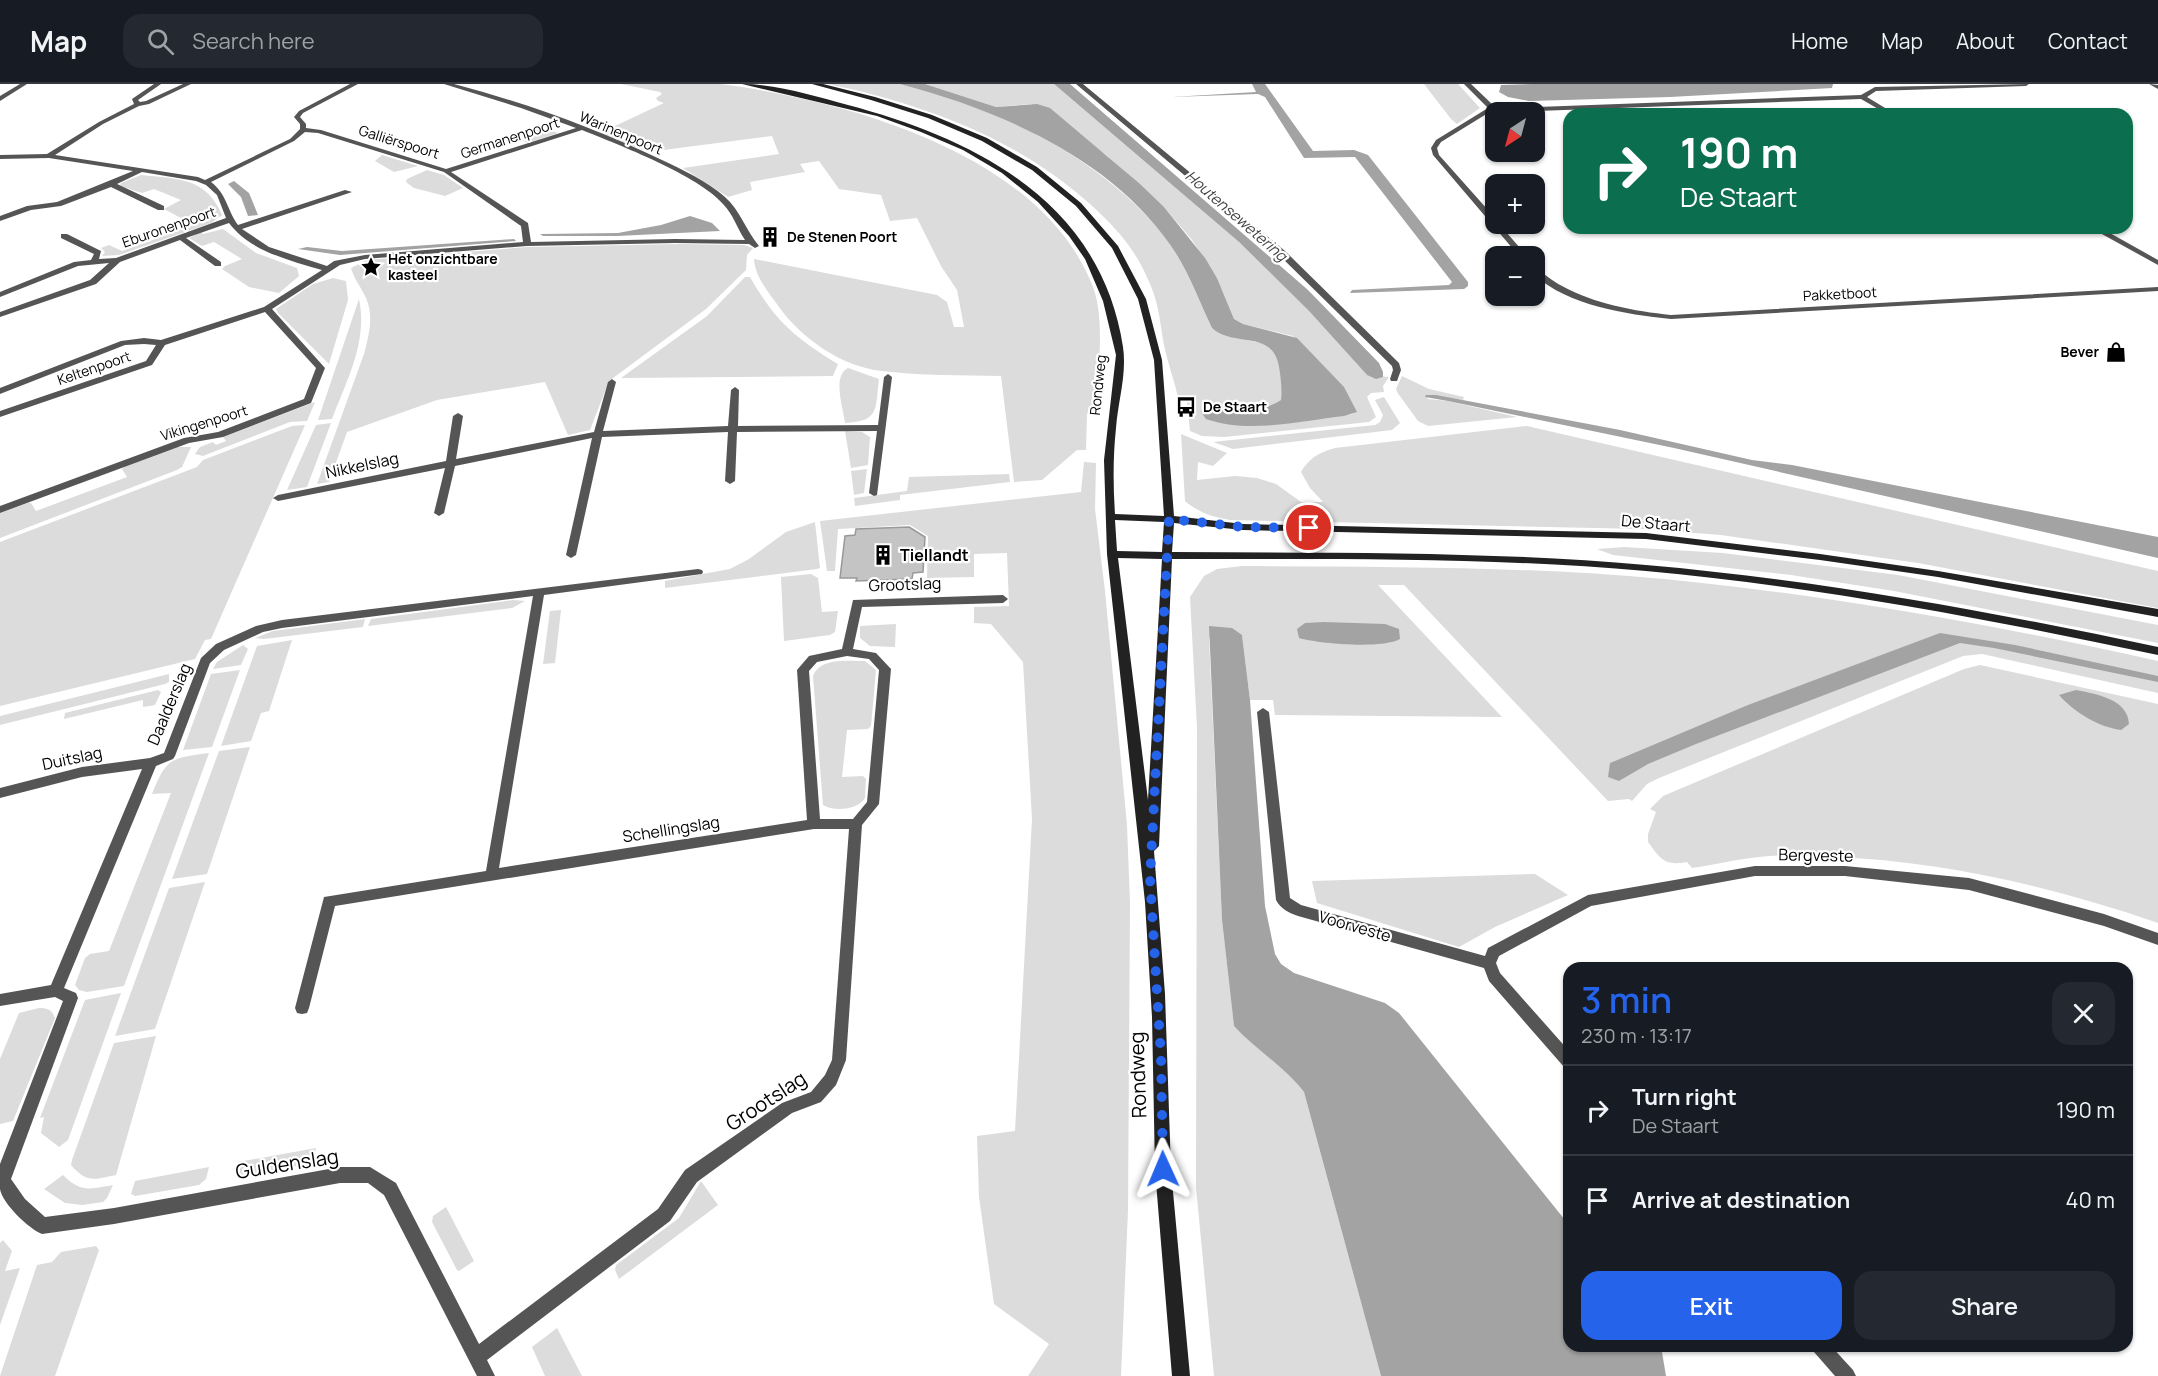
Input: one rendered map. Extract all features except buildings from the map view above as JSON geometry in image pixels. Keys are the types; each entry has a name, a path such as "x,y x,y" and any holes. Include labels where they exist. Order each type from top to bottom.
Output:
{"main road":[{"name":"Rondweg","path":"745,84 817,98 874,113 936,136 976,156 1018,181 1072,235 1098,276 1120,351 1111,431 1112,554 1150,879 1161,1057 1163,1169 1181,1376"},
{"name":"Rondweg","path":"815,84 870,96 937,118 1000,147 1064,189 1114,244 1143,300 1158,360 1169,519 1150,879"},
{"name":"De Staart","path":"1110,517 1169,519 1243,527 1484,530 1646,536 1938,574 2158,613"},
{"path":"1112,554 1168,557 1275,555 1479,559 1646,568 1875,596 2158,651"}],"street":[{"path":"1,97 24,84"},
{"path":"138,104 134,100 158,84"},
{"path":"49,156 101,123 138,104 147,103 188,84"},
{"path":"206,182 292,140 303,130 303,124 297,117 302,112 355,84"},
{"name":"Warinenpoort","path":"447,84 582,128 620,143 702,183 724,200 740,219 753,245 675,241 527,244"},
{"path":"1079,84 1282,254 1396,365 1394,379"},
{"path":"1467,84 1486,102"},
{"path":"1866,84 1875,89 2026,84"},
{"path":"2152,84 2158,87"},
{"path":"1862,98 1875,89"},
{"path":"1568,108 1862,98 1881,108"},
{"path":"1545,109 1563,108"},
{"path":"1485,112 1438,141 1434,148 1436,155 1514,246"},
{"name":"Germanenpoort","path":"446,171 582,128"},
{"name":"Galliërspoort","path":"303,130 319,131 446,171 525,225 527,244"},
{"path":"0,157 49,156 206,182 223,196 230,220 236,228 262,247 328,269"},
{"path":"0,219 30,208 58,204 139,171"},
{"path":"111,184 161,208"},
{"path":"236,228 348,192"},
{"name":"Eburonenpoort","path":"0,295 77,264 117,260 230,220"},
{"path":"2106,234 2158,263"},
{"path":"64,236 98,252 94,262"},
{"path":"180,237 218,264"},
{"path":"162,343 267,309 328,269 350,259 527,244"},
{"name":"Eburonenpoort","path":"0,315 93,282 117,260"},
{"name":"Pakketboot","path":"1545,279 1555,287 1576,295 1638,314 1671,317 2158,289"},
{"name":"Vikingenpoort","path":"0,510 186,440 219,435 308,401 321,368 267,309"},
{"name":"Keltenpoort","path":"0,391 124,343 144,341 162,343 149,363 0,414"},
{"path":"874,494 888,377"},
{"path":"571,555 612,382"},
{"path":"730,481 731,429 735,390"},
{"path":"439,513 451,462 458,416"},
{"name":"Nikkelslag","path":"278,498 598,434 731,429 881,428"},
{"name":"Daalderslag","path":"56,991 152,763 169,756 205,661 220,647 260,629 698,572"},
{"path":"492,873 539,591"},
{"name":"Grootslag","path":"847,652 857,603 1004,599"},
{"path":"814,824 803,670 813,659 847,652 872,656 885,669 873,804 856,824"},
{"name":"Voorveste","path":"1263,712 1283,900 1298,910 1489,963"},
{"name":"Duitslag","path":"0,793 82,772 152,763"},
{"name":"Schellingslag","path":"302,1008 329,901 492,873 814,824 856,824"},
{"name":"Grootslag","path":"476,1357 664,1215 691,1176 787,1108 816,1097 831,1080 839,1060 856,824"},
{"name":"Bergveste","path":"1489,963 1493,952 1588,901 1755,872 1845,871 1969,884 2104,920 2158,939"},
{"path":"1489,963 1494,977 1563,1055"},
{"path":"0,1000 56,991 71,998 1,1180"},
{"name":"Guldenslag","path":"1,1180 19,1205 42,1226 126,1214 340,1175 370,1175 390,1189 486,1376"},
{"path":"1825,1352 1847,1376"}],"shaded area":[{"path":"621,84 721,84 826,104 881,121 936,142 986,169 1031,202 1068,241 1093,287 1097,301 1100,349 1096,414 1087,414 1086,450 1077,450 1042,480 1014,482 1001,376 882,371 852,364 811,340 788,318 767,290 757,272 754,259 937,295 947,302 954,327 964,327 957,290 941,266 917,218 890,221 881,195 839,189 819,161 800,164 805,172 750,182 752,190 728,197 683,168 779,154 772,136 648,152 600,133 664,103 656,98 662,94 660,92"},
{"path":"828,84 901,84 937,92 974,105 1051,142 1120,190 1148,218 1171,246 1212,328 1224,334 1268,345 1279,363 1281,400 1267,407 1248,411 1234,409 1212,421 1255,426 1353,414 1293,336 1243,324 1234,319 1217,278 1192,240 1164,207 1105,154 1031,104 996,107 925,84 1054,84 1239,242 1309,311 1367,375 1389,377 1383,386 1384,392 1371,393 1367,397 1376,417 1369,422 1224,437 1202,436 1190,431 1187,402 1179,402 1164,345 1156,301 1141,264 1129,245 1090,204 1032,160 1000,142 933,113 864,92"},
{"path":"900,84 925,84 996,107 1037,104 1050,108 1164,207 1205,258 1217,278 1234,319 1243,324 1297,338 1344,387 1357,412 1344,416 1257,426 1240,426 1206,419 1201,412 1211,406 1249,411 1281,400 1279,367 1275,355 1269,348 1261,343 1221,334 1212,328 1188,275 1171,246 1146,215 1117,187 1085,163 1013,123 976,108"},
{"path":"1054,84 1070,84 1308,290 1379,363 1383,377 1376,379 1367,375 1309,311 1239,242"},
{"path":"1252,84 1265,84 1313,151 1354,150 1368,155 1468,282 1468,286 1464,289 1350,293 1352,290 1449,285 1452,282 1355,157 1304,158 1265,97 1258,94 1172,97 1256,92"},
{"path":"1424,84 1458,84 1480,108 1457,124"},
{"path":"1833,84 1832,88 1670,97 1529,101 1508,97 1499,92 1501,85"},
{"path":"539,127 558,133 528,143 515,137"},
{"path":"382,155 418,166 394,172 375,161"},
{"path":"427,170 444,175 463,188 445,196 414,188 406,182 407,179"},
{"path":"141,175 189,182 208,193 222,215 211,223 119,255 102,256 105,252 101,248 109,245 122,251 194,225 164,209 181,200 154,189 142,193 120,186 121,183"},
{"path":"234,181 249,193 258,215 248,216 241,197 228,184"},
{"path":"690,216 712,223 720,231 617,236 543,236 540,234 618,233 661,225"},
{"path":"223,229 256,253 297,268 299,276 279,293 249,287 222,269 242,259 214,242 202,246 189,238 201,232 203,234"},
{"path":"514,239 516,241 340,255 298,249 307,247 342,251"},
{"path":"744,245 753,248 747,255 746,270 706,309 609,381 590,430 568,435 545,382 437,400 347,432 329,482 317,484 364,354 369,333 370,312 366,298 351,268 367,260 527,247"},
{"path":"745,277 750,277 759,293 787,327 838,364 833,376 621,378 707,316"},
{"path":"333,278 346,281 348,300 329,364 276,309 313,284"},
{"path":"359,299 361,330 350,375 332,419 318,420"},
{"path":"848,368 879,379 874,412 865,420 845,423 839,385 843,372"},
{"path":"1402,376 1429,389 1464,397 1463,400 1426,395 1428,399 1448,401 1517,417 1428,426 1418,421 1397,392 1396,389"},
{"path":"1426,395 1620,430 1752,460 1792,465 2158,537 2158,558 1674,448 1425,397"},
{"path":"1384,397 1400,423 1392,430 1233,449 1213,442 1375,425 1380,422 1383,415 1375,400"},
{"path":"315,402 307,421 290,422 203,456 195,454 200,447 213,442 216,445 226,441 223,437"},
{"path":"331,423 307,487 287,490 316,425"},
{"path":"305,425 211,639 205,640 195,659 0,706 0,542 197,467 203,460 292,426"},
{"path":"1527,426 2158,571 2158,608 1918,563 1721,535 1642,529 1230,520 1206,514 1185,501 1181,434 1227,453 1213,466 1198,462 1197,480 1235,476 1257,478 1276,484 1301,502 1323,502 1310,488 1301,472 1311,459 1324,452 1335,448"},
{"path":"845,431 862,432 870,437 868,465 851,468"},
{"path":"177,447 191,447 182,467 177,470 0,538 0,513 28,503 31,503 36,511 127,477 122,469 125,466"},
{"path":"1084,462 1096,463 1095,509 1127,825 1130,903 1128,1210 1121,1376 1028,1376 1049,1344 994,1304 979,1197 977,1136 1015,1131 1032,819 1023,662 991,624 974,623 974,607 1009,606 1007,553 974,554 974,577 927,578 928,536 910,525 838,529 835,571 827,571 820,521 1081,492"},
{"path":"867,469 864,493 854,495 851,471"},
{"path":"1009,474 1010,482 900,495 900,500 855,506 854,498 907,491 909,477"},
{"path":"815,522 820,568 665,588 665,581 730,569 749,559 786,532"},
{"path":"1624,547 1723,553 1898,575 2158,625 2158,643 1894,591 1791,575 1613,555 1597,549"},
{"path":"1242,566 1453,568 1611,575 1726,586 1850,602 1974,623 2158,661 2158,693 1982,654 1963,656 1659,778 1647,784 1632,801 1629,799 1608,801 1404,585 1378,585 1502,717 1275,715 1273,700 1250,700 1242,635 1209,638 1222,920 1234,1025 1304,1092 1381,1376 1214,1376 1196,1187 1197,728 1190,597 1204,576 1217,569"},
{"path":"811,574 818,578 822,612 838,611 835,632 830,635 784,641 781,577"},
{"path":"513,600 525,601 512,608 368,626 371,619"},
{"path":"561,610 555,663 543,664 550,611"},
{"path":"365,619 363,627 264,639 255,638 273,631"},
{"path":"1305,623 1385,624 1399,629 1400,639 1366,645 1335,644 1299,638 1297,629"},
{"path":"896,624 895,647 870,646 860,638 860,626"},
{"path":"1209,626 1232,628 1242,635 1250,700 1265,906 1275,954 1281,964 1294,973 1385,1003 1399,1013 1563,1218 1563,1352 1662,1352 1666,1376 1381,1376 1304,1092 1288,1074 1234,1026 1222,920"},
{"path":"1940,633 2015,645 2158,676 2158,682 1960,643 1696,744 1648,764 1619,781 1608,777 1610,763 1748,705"},
{"path":"292,640 269,711 261,713 251,741 221,746 257,646"},
{"path":"243,645 248,649 241,665 213,669 217,662"},
{"path":"865,661 876,670 871,726 868,729 847,730 842,777 863,776 866,779 865,798 852,807 833,809 823,805 813,676 817,670 828,663"},
{"path":"1980,665 2158,704 2158,923 2080,898 2000,878 1919,864 1837,857 1778,856 1692,868 1687,862 1673,863 1664,860 1648,842 1648,834 1656,812 1650,809 1663,796 1964,669"},
{"path":"240,670 212,747 183,750 211,674"},
{"path":"169,674 169,682 165,684 0,725 0,716"},
{"path":"158,690 161,692 155,705 143,707 143,700 64,719 65,713"},
{"path":"2076,690 2101,696 2117,703 2127,716 2129,724 2121,730 2104,726 2079,713 2059,695"},
{"path":"250,747 207,874 172,879 219,751"},
{"path":"209,753 124,986 87,992 79,990 75,985 85,958 90,954 109,951 171,793 152,794 161,773 178,759"},
{"path":"1535,874 1568,895 1495,927 1459,947 1317,903 1312,881"},
{"path":"205,882 155,1029 115,1036 169,888"},
{"path":"121,993 68,1140 59,1147 41,1133 44,1117 40,1118 85,1000"},
{"path":"39,1008 49,1010 55,1018 13,1121 0,1124 0,1059 19,1013"},
{"path":"156,1036 116,1175 87,1178 71,1165 72,1160 114,1043"},
{"path":"316,1148 314,1158 308,1164 236,1176 238,1162"},
{"path":"209,1167 206,1179 199,1185 135,1196 131,1194 135,1181"},
{"path":"63,1175 75,1185 86,1188 113,1185 103,1202 82,1205 65,1203 44,1189"},
{"path":"701,1181 718,1205 619,1279 615,1270 616,1265 679,1218"},
{"path":"446,1207 474,1261 459,1271 432,1222 433,1216"},
{"path":"3,1240 12,1251 5,1271 20,1268 0,1325 0,1243"},
{"path":"96,1246 99,1250 55,1376 0,1376 37,1265 52,1262 61,1252"},
{"path":"557,1328 582,1376 545,1376 532,1347"}],"place":[{"name":"De Stenen Poort","path":"770,237"},
{"name":"Het onzichtbare kasteel","path":"371,267"},
{"name":"Bever","path":"2116,352"},
{"name":"De Staart","path":"1186,407"},
{"name":"Tiellandt","path":"883,555"}],"route":[{"path":"1163,1169 1161,1057 1150,879 1169,519 1243,527 1309,528"}],"water label":[{"name":"Houtensewetering","path":"1236,216"}]}
